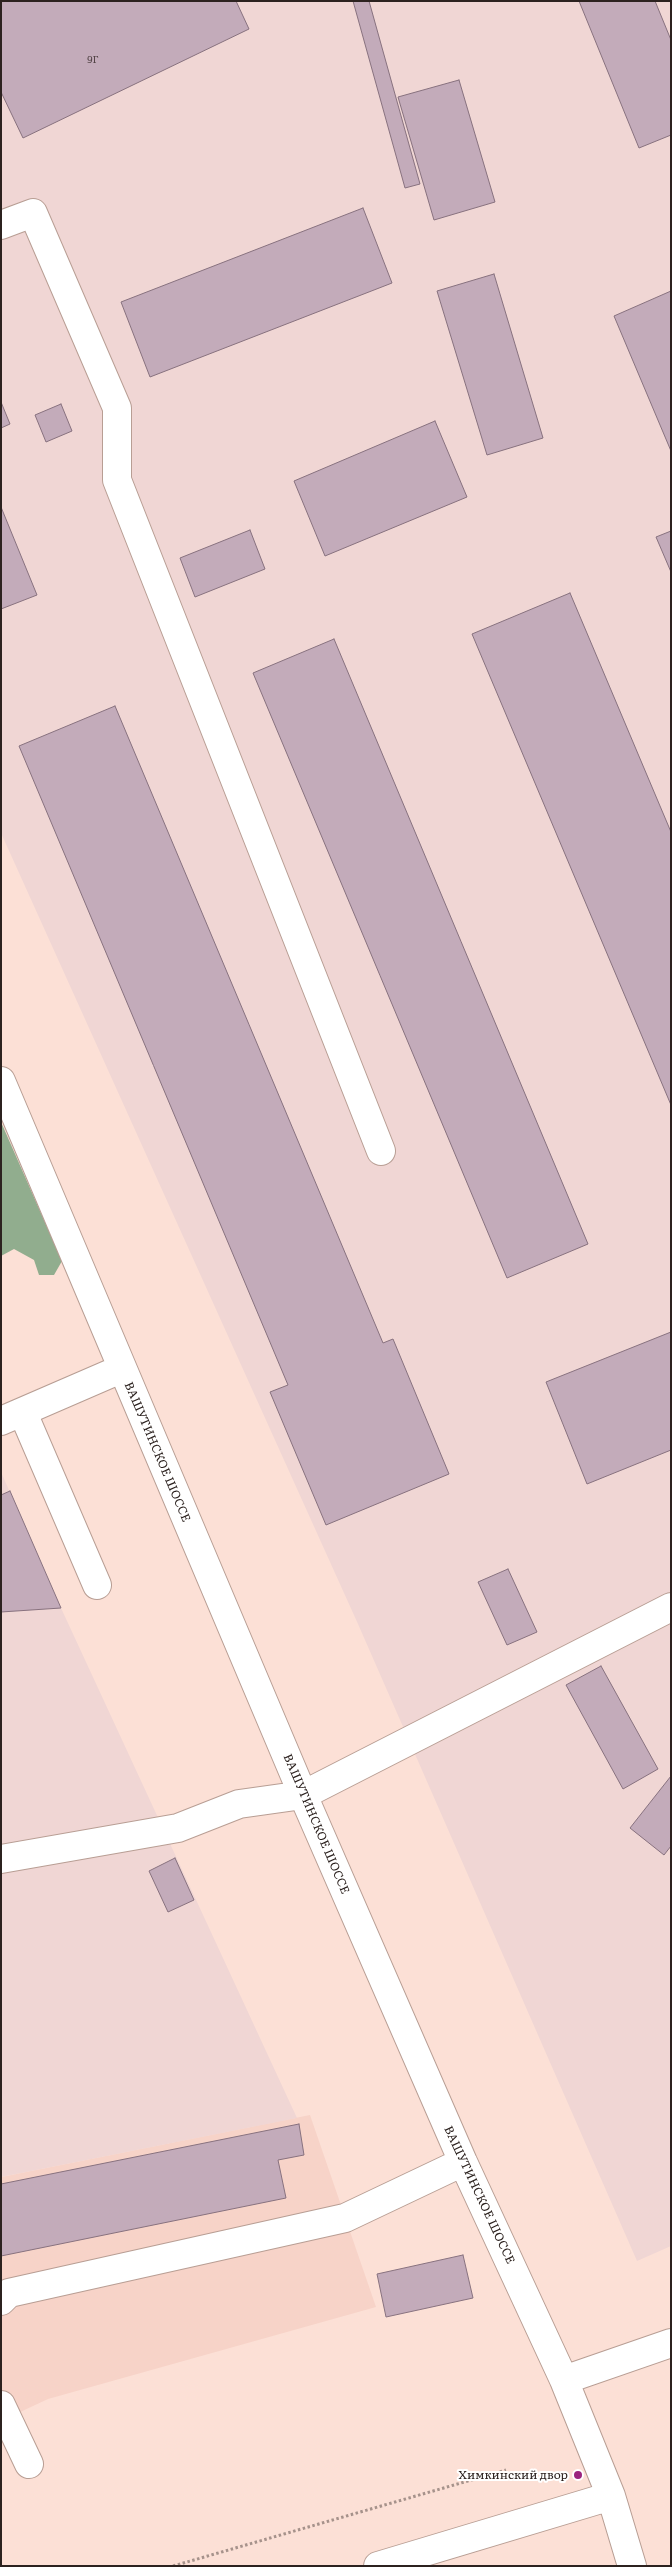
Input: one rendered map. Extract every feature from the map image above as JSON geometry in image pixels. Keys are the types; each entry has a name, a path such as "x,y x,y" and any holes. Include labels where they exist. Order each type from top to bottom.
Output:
{"street":[{"path":"1,226 32,213 117,408 117,480 381,1150"},
{"name":"ВАШУТИНСКОЕ ШОССЕ","path":"1,1081 121,1369 303,1795 464,2162 564,2380 610,2496 632,2566"},
{"path":"97,1585 12,1417 121,1369"},
{"path":"1,1860 178,1828 239,1804 303,1795 671,1607"},
{"path":"4,2296 345,2218 464,2162"},
{"path":"564,2380 671,2344"},
{"path":"1,2405 29,2464"},
{"path":"378,2566 610,2496"}],"path":[{"path":"173,2566 506,2470"}],"shaded area":[{"path":"1,1 671,1 671,2246 637,2261 358,1624 1,833"},
{"path":"1,1472 61,1608 297,2118 1,2177"},
{"path":"310,2115 376,2307 48,2399 1,2421 1,2177"}],"green space":[{"path":"1,1122 62,1261 54,1275 39,1275 34,1260 14,1249 1,1256"}],"building":[{"path":"1,1 236,1 249,29 23,138 1,92"},
{"path":"353,1 369,1 420,184 405,188"},
{"path":"579,1 655,1 671,40 671,135 639,148"},
{"path":"459,80 495,202 434,220 398,97"},
{"path":"363,208 392,283 150,377 121,302"},
{"path":"494,274 543,438 487,455 437,291"},
{"path":"671,291 671,451 614,316"},
{"path":"1,402 10,424 1,428"},
{"path":"61,404 72,431 46,442 35,415"},
{"path":"435,421 467,497 325,556 294,481"},
{"path":"1,507 37,595 1,609"},
{"path":"250,530 265,569 195,597 180,558"},
{"path":"671,531 671,572 656,537"},
{"path":"570,593 671,832 671,1105 472,634"},
{"path":"334,639 588,1244 507,1278 253,673"},
{"path":"115,706 383,1343 393,1339 449,1474 326,1525 270,1392 288,1385 19,746"},
{"path":"671,1332 671,1450 587,1484 546,1382"},
{"path":"10,1491 61,1608 1,1612 1,1495"},
{"path":"508,1569 537,1632 507,1645 478,1582"},
{"path":"601,1666 658,1769 623,1789 566,1685"},
{"path":"671,1776 671,1846 664,1855 630,1828"},
{"path":"175,1858 194,1900 168,1912 149,1871"},
{"path":"299,2124 304,2155 278,2160 286,2198 1,2256 1,2184"},
{"path":"463,2255 473,2298 386,2317 377,2274"}],"place":[{"name":"Химкинский двор","path":"578,2475"}]}
